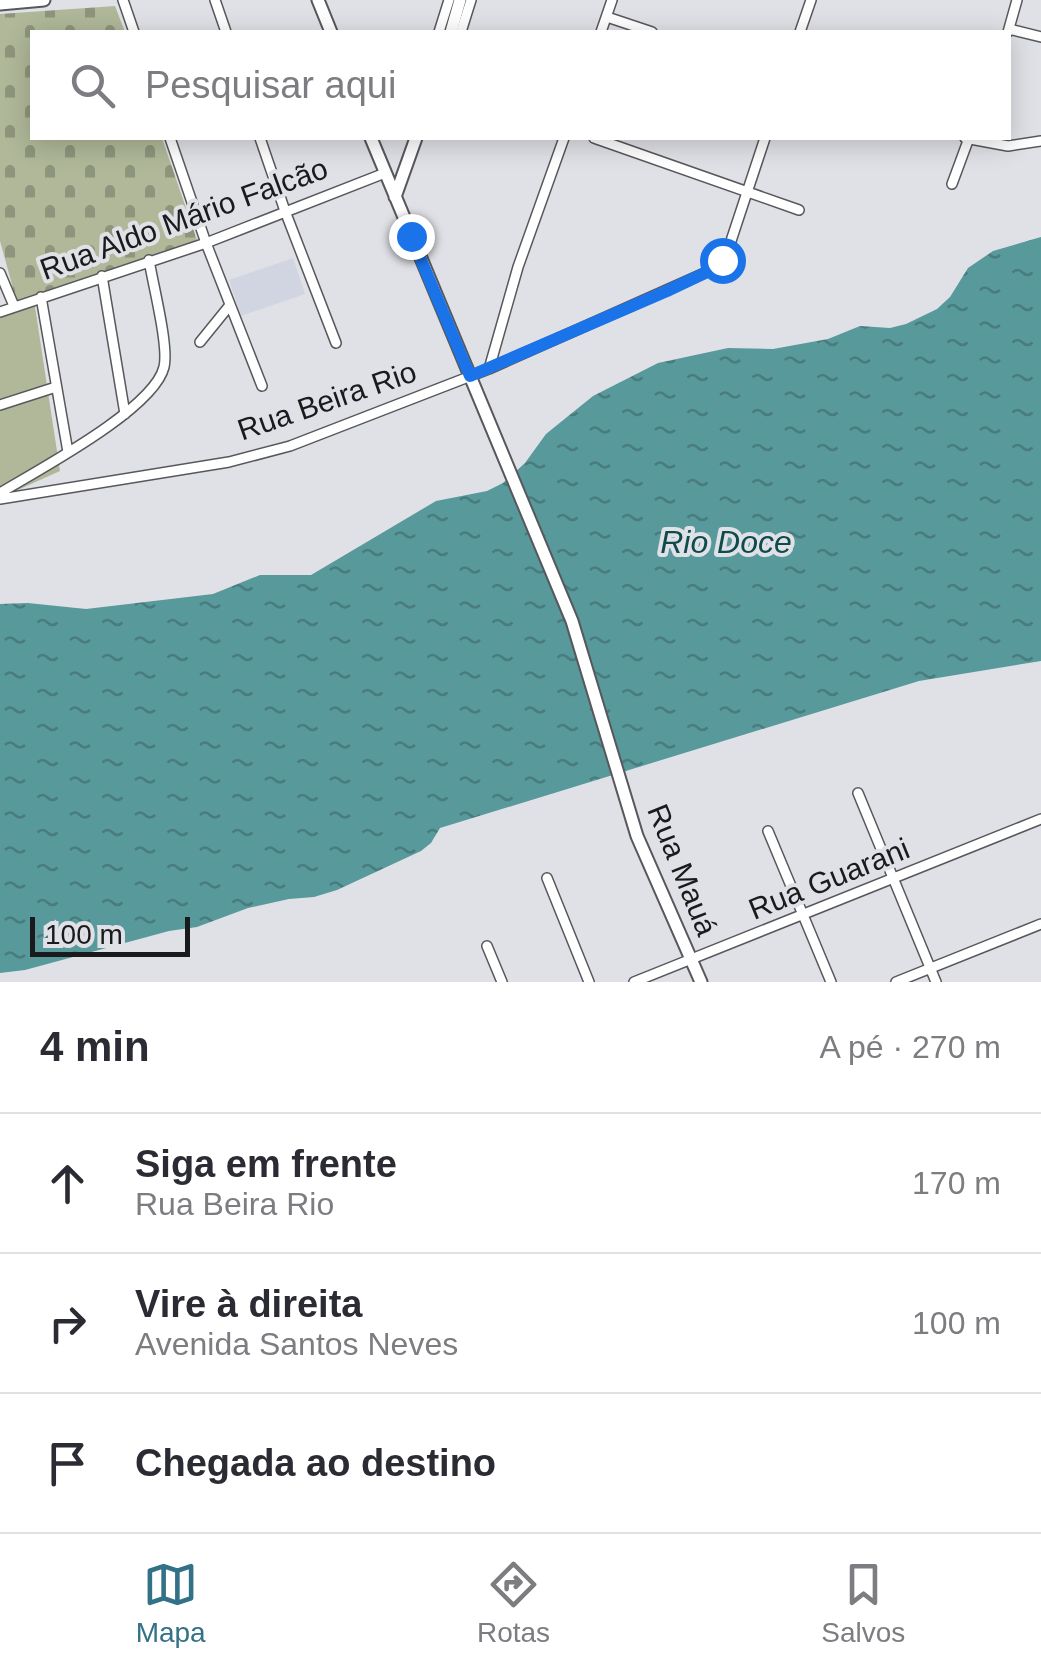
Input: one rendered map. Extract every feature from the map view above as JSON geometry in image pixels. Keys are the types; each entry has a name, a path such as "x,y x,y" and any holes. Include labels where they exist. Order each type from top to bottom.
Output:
{"street":[{"path":"0,4 44,0"},
{"path":"123,0 133,30"},
{"path":"215,0 225,30"},
{"path":"318,0 329,30"},
{"path":"441,30 449,0"},
{"path":"452,30 460,0"},
{"path":"462,30 471,0"},
{"path":"602,30 612,0"},
{"path":"801,30 812,0"},
{"path":"1008,30 1018,0"},
{"path":"607,17 646,30"},
{"path":"1011,31 1041,37"},
{"path":"171,140 262,386"},
{"path":"261,140 336,343"},
{"name":"Rua Mauá","path":"372,140 572,621 637,836 702,982"},
{"path":"395,197 415,140"},
{"path":"489,369 518,267 563,140"},
{"path":"600,140 799,210"},
{"path":"749,192 764,140"},
{"path":"952,184 967,140"},
{"path":"978,140 1008,146 1041,141"},
{"name":"Rua Aldo Mário Falcão","path":"0,312 206,242 385,174"},
{"name":"Rua Beira Rio","path":"0,496 264,454 489,369 709,271 728,250 749,192"},
{"path":"0,496 124,414 154,386 164,368 165,356 148,260"},
{"path":"0,273 14,306"},
{"path":"102,276 124,414"},
{"path":"41,297 68,452"},
{"path":"200,342 230,306"},
{"path":"0,405 56,388"},
{"path":"858,793 936,982"},
{"name":"Rua Guarani","path":"634,982 1041,819"},
{"path":"768,830 831,982"},
{"path":"546,878 589,982"},
{"path":"896,982 1041,924"},
{"path":"487,946 502,982"}],"shaded area":[{"path":"293,258 305,294 241,316 229,280"}],"green space":[{"path":"115,6 124,30 30,30 30,140 163,140 197,240 53,297 24,305 16,299 0,241 0,14"},
{"path":"34,300 60,471 0,498 0,313"}],"water":[{"name":"Rio Doce","path":"1041,237 1041,661 919,681 440,828 421,851 314,897 248,908 197,927 0,973 0,604 86,609 213,594 260,575 311,575 436,501 487,491 503,483 525,463 546,434 593,396 658,363 728,348 773,349 828,339 860,326 890,328 906,324 937,309 950,297 968,268 993,251"}],"route":[{"path":"411,236 470,376 667,291 709,271 722,260"}]}
